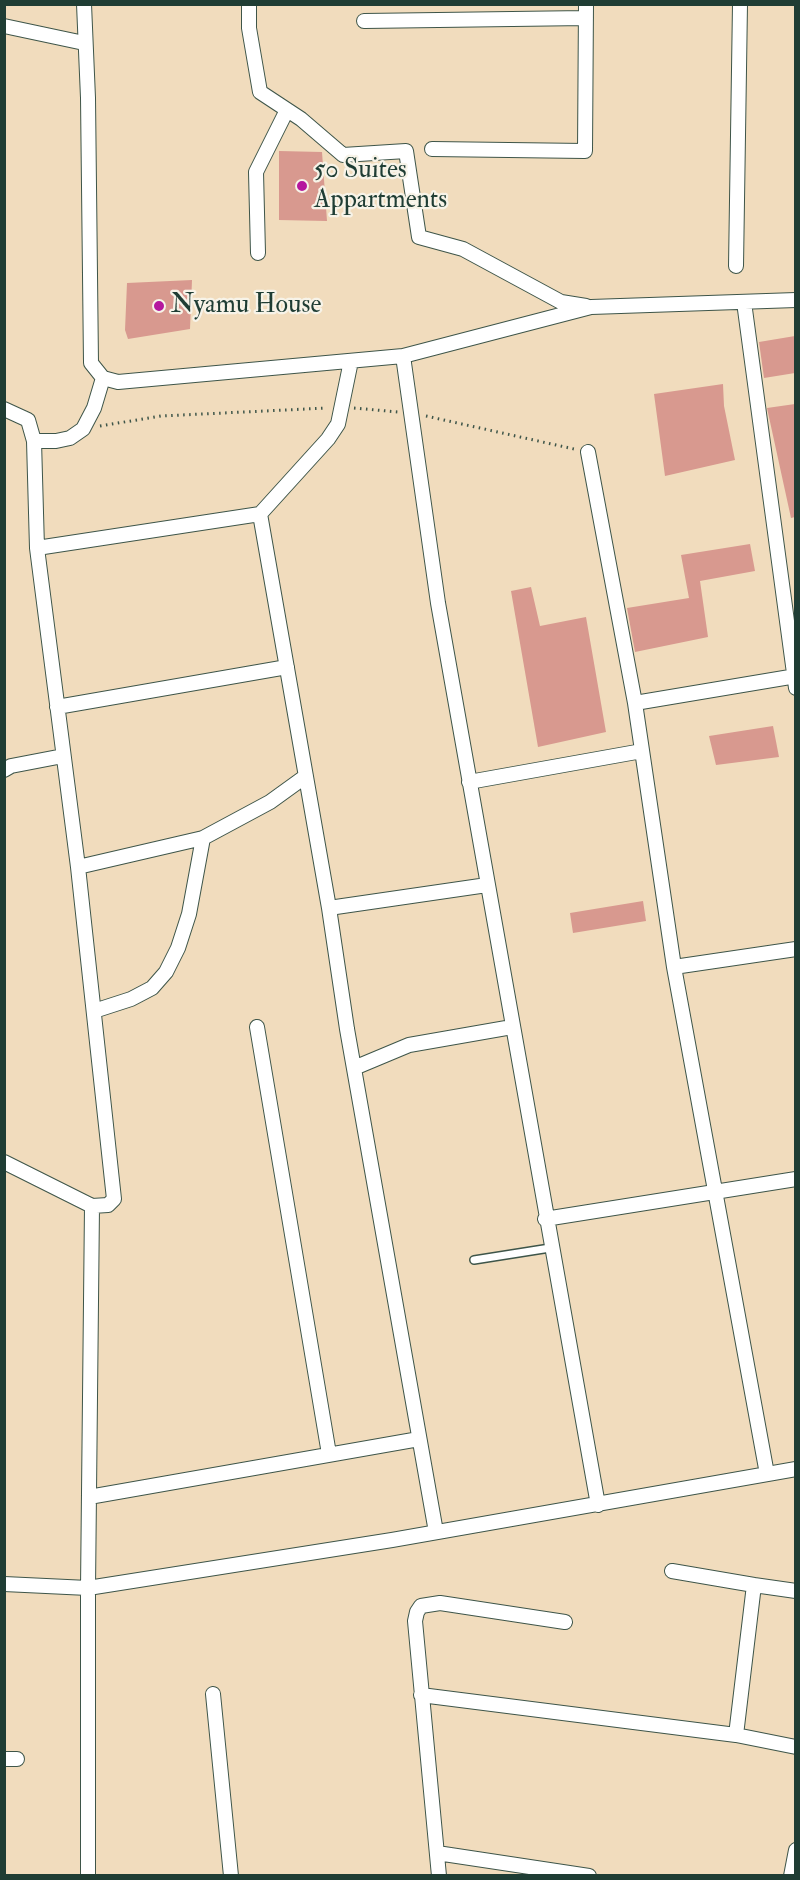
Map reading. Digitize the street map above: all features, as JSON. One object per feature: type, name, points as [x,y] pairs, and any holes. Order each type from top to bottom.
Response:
[{"type":"street","points":[[84,4],[88,98],[91,363],[103,378],[118,382],[403,356],[591,307]]},
{"type":"street","points":[[249,4],[249,28],[260,92],[287,110],[343,155],[406,152],[419,237],[463,249],[561,302],[591,307],[795,300]]},
{"type":"street","points":[[736,266],[740,4]]},
{"type":"street","points":[[364,21],[586,11],[585,151],[432,149]]},
{"type":"street","points":[[4,26],[84,43]]},
{"type":"street","points":[[258,253],[256,172],[287,110]]},
{"type":"street","points":[[635,703],[795,680],[744,302]]},
{"type":"street","points":[[403,356],[438,603],[550,1248],[598,1505]]},
{"type":"street","points":[[37,548],[260,514],[328,439],[338,424],[351,361]]},
{"type":"street","points":[[34,441],[56,441],[70,438],[83,429],[94,408],[103,378]]},
{"type":"street","points":[[4,409],[28,420],[34,441],[37,548],[78,867],[115,1190],[114,1199],[108,1205],[92,1206],[4,1162]]},
{"type":"street","points":[[588,452],[635,703],[674,967],[767,1474]]},
{"type":"street","points":[[260,514],[436,1532]]},
{"type":"street","points":[[57,707],[287,667]]},
{"type":"street","points":[[469,782],[642,751]]},
{"type":"street","points":[[4,770],[63,756]]},
{"type":"street","points":[[78,867],[202,838],[270,802],[306,777]]},
{"type":"street","points":[[94,1011],[131,999],[152,988],[166,972],[178,948],[189,915],[202,838]]},
{"type":"street","points":[[329,908],[487,885]]},
{"type":"street","points":[[674,967],[795,949]]},
{"type":"street","points":[[257,1027],[329,1454]]},
{"type":"street","points":[[354,1068],[409,1045],[512,1027]]},
{"type":"street","points":[[545,1219],[795,1179]]},
{"type":"street","points":[[88,1875],[92,1206]]},
{"type":"street","points":[[89,1497],[419,1439]]},
{"type":"street","points":[[4,1584],[88,1588],[598,1505],[795,1469]]},
{"type":"street","points":[[672,1571],[795,1591]]},
{"type":"street","points":[[736,1735],[754,1585]]},
{"type":"street","points":[[439,1875],[414,1621],[421,1606],[440,1603],[565,1622]]},
{"type":"street","points":[[213,1694],[231,1875]]},
{"type":"street","points":[[421,1695],[736,1735],[795,1746]]},
{"type":"street","points":[[791,1875],[795,1851]]},
{"type":"street","points":[[437,1853],[589,1875]]},
{"type":"lane","points":[[474,1260],[550,1248]]},
{"type":"building","name":"50 Suites Appartments","points":[[279,151],[322,152],[327,221],[279,220]]},
{"type":"building","name":"Nyamu House","points":[[192,280],[190,329],[128,339],[125,330],[127,283]]},
{"type":"building","points":[[795,336],[795,373],[764,378],[759,342]]},
{"type":"building","points":[[723,384],[724,406],[735,460],[665,476],[654,394]]},
{"type":"building","points":[[795,404],[795,517],[791,518],[767,408]]},
{"type":"building","points":[[750,544],[755,571],[700,581],[708,637],[635,652],[627,608],[689,598],[681,555]]},
{"type":"building","points":[[531,587],[540,626],[586,617],[606,732],[538,747],[511,591]]},
{"type":"building","points":[[773,726],[779,757],[716,765],[709,736]]},
{"type":"building","points":[[643,901],[646,921],[573,933],[570,913]]},
{"type":"place","name":"50 Suites Appartments","points":[[302,186]]},
{"type":"place","name":"Nyamu House","points":[[159,306]]}]
